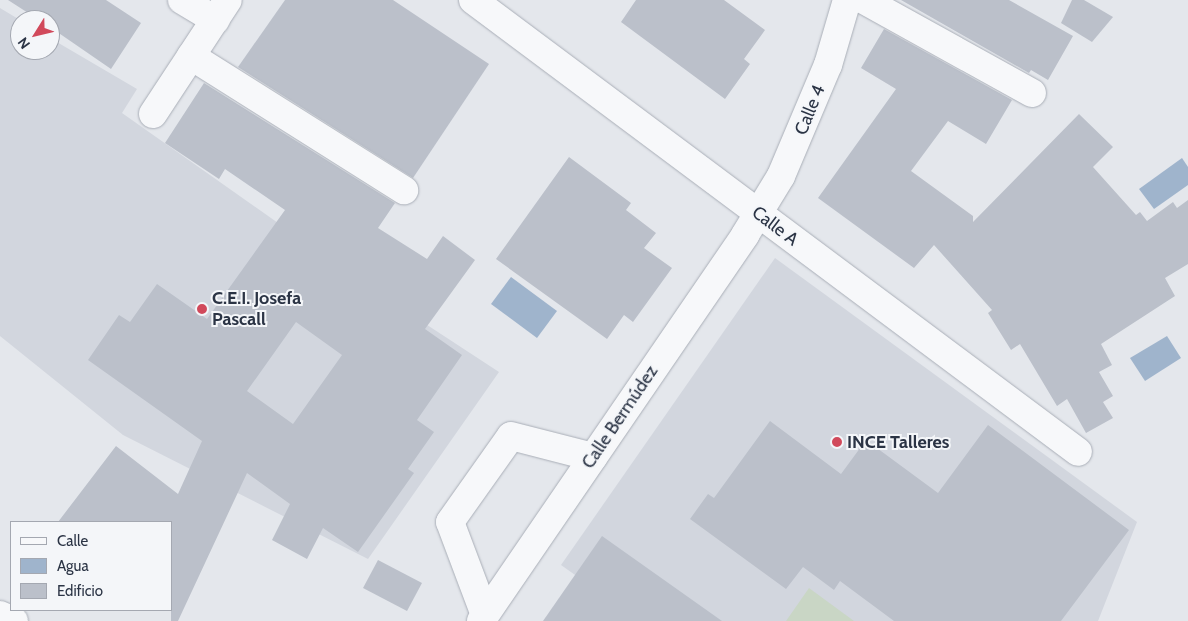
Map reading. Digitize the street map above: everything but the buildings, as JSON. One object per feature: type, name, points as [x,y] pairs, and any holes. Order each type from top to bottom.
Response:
[{"type":"street","points":[[153,114],[221,10],[182,0]]},
{"type":"street","name":"Calle A","points":[[473,0],[1078,452]]},
{"type":"street","name":"Calle 4","points":[[758,213],[793,151],[828,65],[847,0]]},
{"type":"street","points":[[864,0],[1032,93]]},
{"type":"street","points":[[191,56],[404,190]]},
{"type":"street","name":"Calle Bermúdez","points":[[483,618],[758,213]]},
{"type":"street","points":[[483,618],[450,522],[511,436],[593,457]]},
{"type":"street","points":[[0,615],[14,621]]},
{"type":"shaded area","name":"C.E.I. Josefa Pascall","points":[[0,8],[10,14],[10,60],[60,60],[60,44],[137,89],[122,113],[363,283],[499,372],[368,559],[123,435],[0,336]]},
{"type":"shaded area","name":"INCE Talleres","points":[[775,258],[1137,522],[1098,621],[640,621],[561,565]]},
{"type":"green space","points":[[809,588],[854,621],[786,621]]},
{"type":"water","points":[[1182,158],[1188,167],[1188,185],[1154,209],[1139,189]]},
{"type":"water","points":[[511,277],[557,311],[537,338],[491,304]]},
{"type":"water","points":[[1167,336],[1181,358],[1145,381],[1130,358]]},
{"type":"place","name":"C.E.I. Josefa Pascall","points":[[202,309]]},
{"type":"place","name":"INCE Talleres","points":[[837,442]]}]
